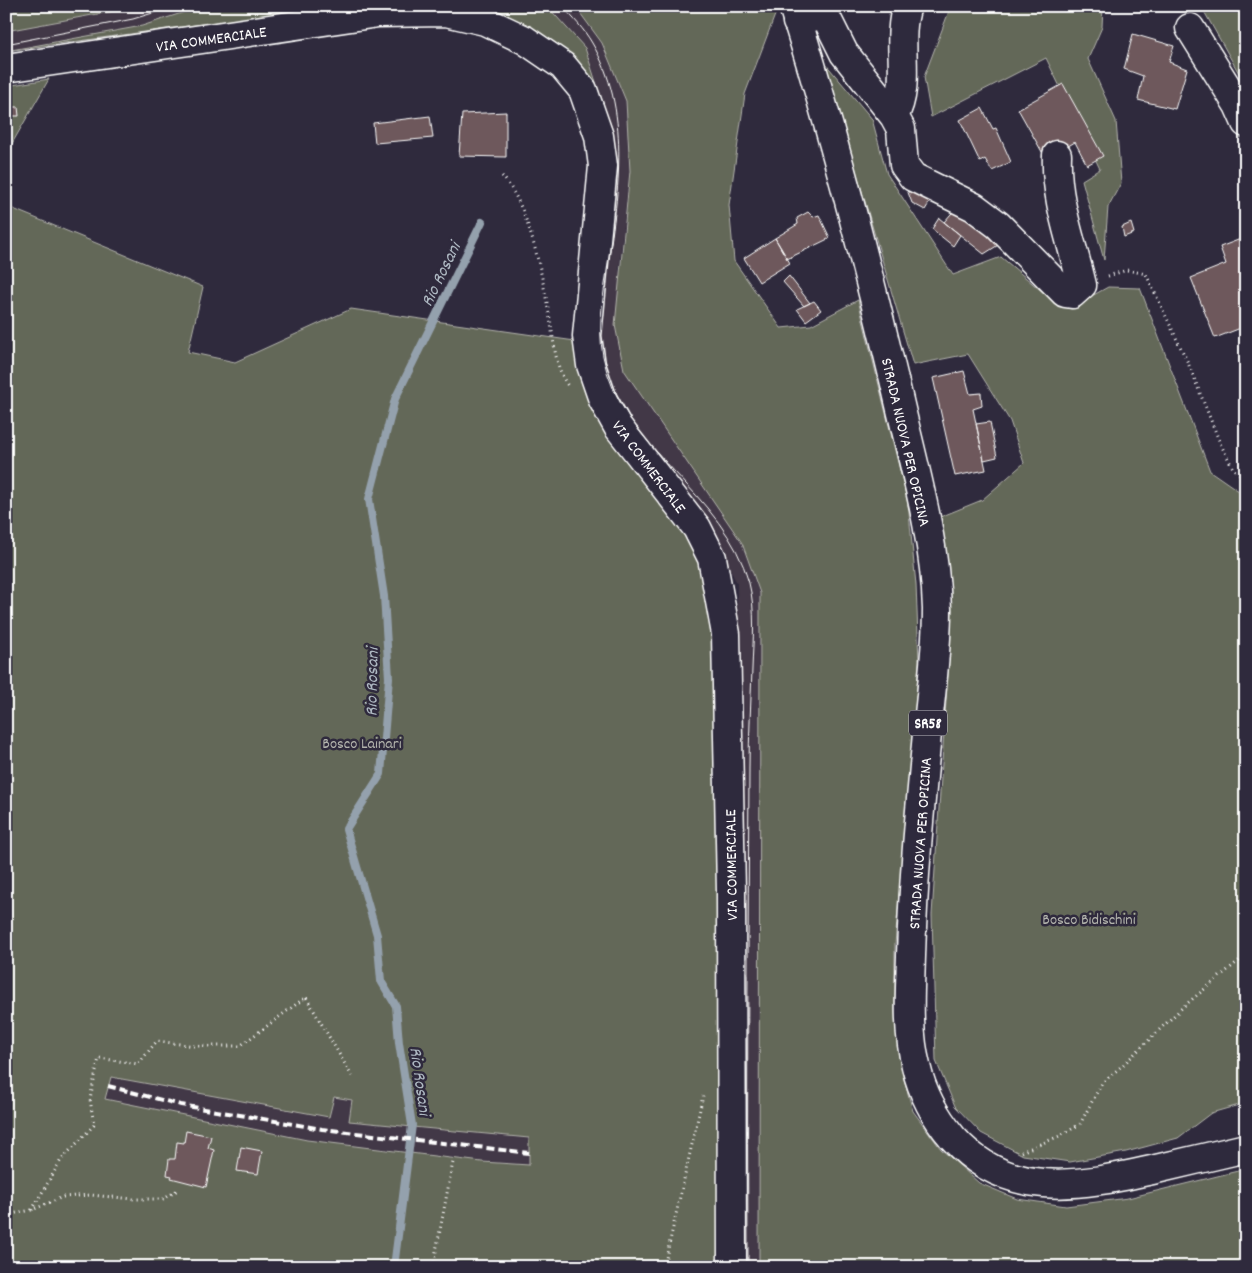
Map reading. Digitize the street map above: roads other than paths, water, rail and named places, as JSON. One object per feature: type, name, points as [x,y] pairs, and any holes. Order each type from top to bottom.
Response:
[{"type":"street","points":[[894,116],[900,105],[902,38],[907,6]]},
{"type":"street","name":"VIA COMMERCIALE","points":[[6,68],[378,13],[446,12],[485,22],[525,40],[563,66],[583,90],[599,136],[602,166],[602,194],[594,252],[587,336],[591,366],[603,400],[618,427],[697,528],[712,558],[720,590],[726,634],[732,1267]]},
{"type":"street","points":[[795,14],[819,15],[827,19],[854,68],[894,116],[900,129],[904,165],[913,177],[966,203],[990,219],[1022,248],[1065,293],[1072,294],[1082,285],[1071,250],[1056,177],[1057,155]]},
{"type":"street","name":"STRADA NUOVA PER OPICINA","points":[[795,14],[853,216],[913,462],[933,560],[936,652],[912,919],[910,1012],[913,1049],[924,1094],[937,1118],[954,1139],[973,1156],[996,1170],[1025,1181],[1061,1185],[1093,1183],[1246,1148]]},
{"type":"street","points":[[1190,28],[1238,105],[1246,123]]},
{"type":"waterway","name":"Rio Rosani","points":[[394,1267],[412,1125],[399,1043],[396,1006],[381,981],[377,935],[346,829],[381,774],[389,678],[384,596],[369,499],[395,399],[482,222]]},
{"type":"tram line","points":[[6,44],[133,19],[176,6]]},
{"type":"tram line","points":[[562,6],[589,38],[604,68],[613,95],[617,123],[619,151],[616,208],[602,310],[601,333],[603,356],[613,388],[630,418],[650,445],[697,496],[718,522],[737,551],[749,583],[753,604],[754,625],[749,756],[748,1267]]},
{"type":"railway","points":[[108,1086],[181,1105],[322,1129],[529,1153]]},
{"type":"park label","name":"Bosco Lainari","points":[[362,742]]},
{"type":"park label","name":"Bosco Bidischini","points":[[1089,918]]}]
